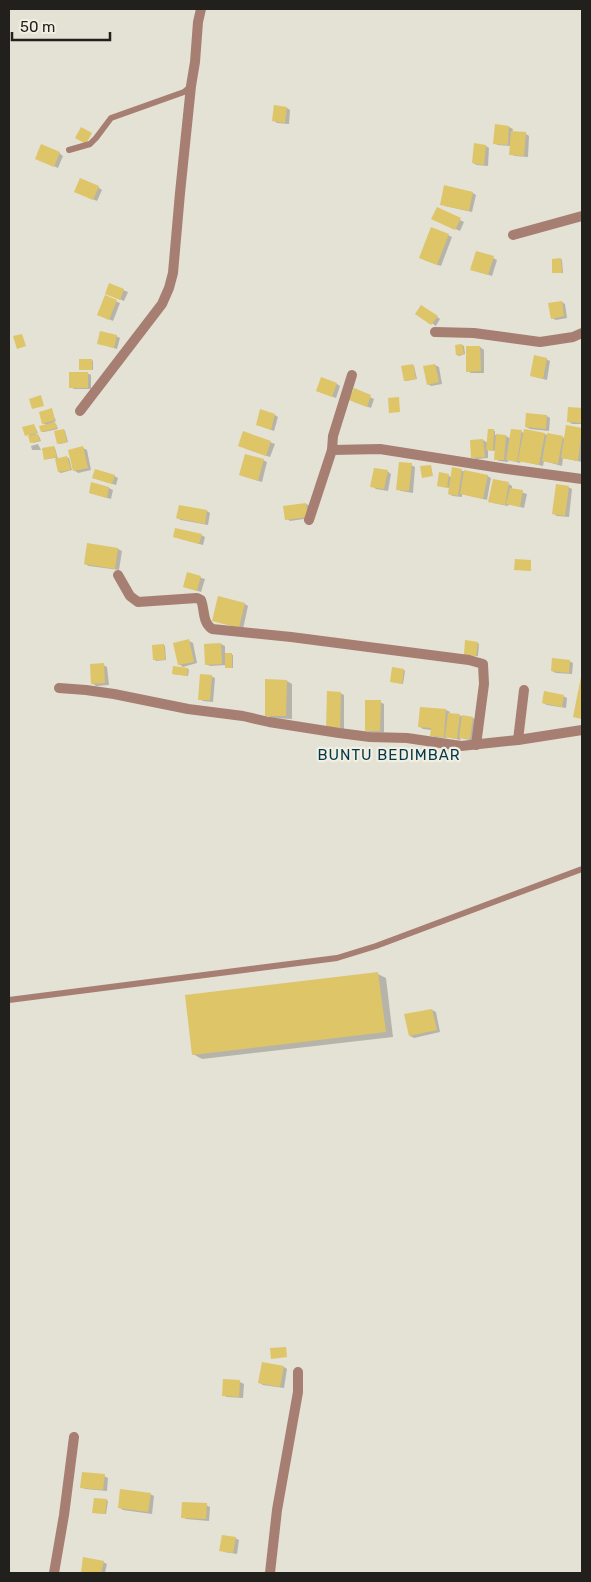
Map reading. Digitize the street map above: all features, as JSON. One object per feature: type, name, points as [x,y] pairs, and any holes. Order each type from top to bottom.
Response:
[{"type":"street","points":[[80,411],[162,304],[169,288],[173,273],[191,86],[196,62],[198,22],[201,9]]},
{"type":"street","points":[[513,235],[582,216]]},
{"type":"street","points":[[435,332],[474,333],[540,342],[582,333]]},
{"type":"street","points":[[309,520],[332,450],[333,436],[352,375]]},
{"type":"street","points":[[332,450],[380,449],[582,479]]},
{"type":"street","points":[[118,575],[130,596],[138,602],[197,598],[201,600],[204,618],[212,629],[291,637],[469,660],[483,664],[484,684],[476,745]]},
{"type":"street","points":[[59,688],[114,694],[188,709],[243,716],[268,722],[338,733],[370,737],[407,738],[461,746],[518,740],[582,730]]},
{"type":"street","points":[[518,740],[524,690]]},
{"type":"street","points":[[270,1573],[277,1510],[298,1392],[298,1372]]},
{"type":"street","points":[[54,1573],[74,1437]]},
{"type":"lane","points":[[70,150],[90,144],[110,118],[184,92],[191,86]]},
{"type":"lane","points":[[9,1000],[337,958],[376,946],[582,868]]},
{"type":"building","points":[[274,105],[287,107],[285,123],[272,121]]},
{"type":"building","points":[[495,124],[509,126],[508,145],[493,144]]},
{"type":"building","points":[[81,127],[92,133],[86,144],[75,138]]},
{"type":"building","points":[[511,131],[526,132],[524,156],[509,155]]},
{"type":"building","points":[[474,143],[486,145],[484,165],[472,163]]},
{"type":"building","points":[[41,144],[60,152],[54,167],[35,159]]},
{"type":"building","points":[[80,178],[99,186],[93,200],[74,192]]},
{"type":"building","points":[[444,185],[473,192],[469,211],[440,205]]},
{"type":"building","points":[[437,207],[461,218],[455,230],[431,219]]},
{"type":"building","points":[[431,227],[449,234],[437,265],[419,258]]},
{"type":"building","points":[[476,251],[494,256],[488,275],[470,270]]},
{"type":"building","points":[[561,258],[562,273],[552,273],[552,259]]},
{"type":"building","points":[[109,283],[124,289],[120,300],[105,294]]},
{"type":"building","points":[[105,295],[117,300],[109,320],[97,315]]},
{"type":"building","points":[[562,301],[564,316],[551,319],[548,303]]},
{"type":"building","points":[[421,305],[438,316],[431,325],[415,314]]},
{"type":"building","points":[[100,331],[117,335],[114,348],[97,344]]},
{"type":"building","points":[[22,334],[26,346],[17,349],[13,336]]},
{"type":"building","points":[[462,344],[464,354],[456,355],[455,345]]},
{"type":"building","points":[[466,346],[480,346],[481,371],[466,372]]},
{"type":"building","points":[[534,355],[547,358],[543,379],[530,376]]},
{"type":"building","points":[[79,359],[92,359],[92,370],[79,370]]},
{"type":"building","points":[[413,364],[416,379],[404,381],[401,366]]},
{"type":"building","points":[[435,364],[439,382],[427,385],[423,366]]},
{"type":"building","points":[[69,372],[88,372],[88,388],[69,388]]},
{"type":"building","points":[[321,377],[337,383],[332,397],[316,391]]},
{"type":"building","points":[[354,388],[371,395],[367,407],[349,400]]},
{"type":"building","points":[[41,395],[44,406],[32,409],[29,399]]},
{"type":"building","points":[[399,397],[400,412],[389,413],[388,398]]},
{"type":"building","points":[[568,407],[582,408],[582,423],[567,422]]},
{"type":"building","points":[[52,408],[55,420],[42,424],[39,412]]},
{"type":"building","points":[[260,409],[275,414],[271,430],[256,425]]},
{"type":"building","points":[[526,413],[547,415],[546,429],[525,427]]},
{"type":"building","points":[[55,422],[57,428],[41,432],[39,426]]},
{"type":"building","points":[[34,424],[37,433],[25,436],[22,427]]},
{"type":"building","points":[[566,425],[582,428],[578,461],[561,458]]},
{"type":"building","points":[[64,429],[67,442],[57,444],[54,431]]},
{"type":"building","points":[[488,429],[494,429],[493,451],[486,450]]},
{"type":"building","points":[[511,429],[522,430],[517,462],[506,460]]},
{"type":"building","points":[[524,429],[545,433],[539,465],[518,461]]},
{"type":"building","points":[[243,431],[271,441],[266,456],[238,446]]},
{"type":"building","points":[[547,433],[563,436],[558,464],[542,461]]},
{"type":"building","points":[[38,434],[40,441],[30,443],[28,436]]},
{"type":"building","points":[[496,434],[506,435],[504,460],[494,460]]},
{"type":"building","points":[[483,439],[485,457],[471,458],[470,440]]},
{"type":"building","points":[[54,446],[57,457],[44,460],[42,448]]},
{"type":"building","points":[[83,446],[88,468],[73,471],[68,450]]},
{"type":"building","points":[[245,454],[264,459],[258,481],[239,475]]},
{"type":"building","points":[[67,456],[71,470],[58,472],[55,459]]},
{"type":"building","points":[[399,462],[412,463],[409,491],[396,490]]},
{"type":"building","points":[[431,465],[433,476],[422,478],[420,466]]},
{"type":"building","points":[[452,467],[462,469],[458,496],[448,494]]},
{"type":"building","points":[[374,468],[388,470],[384,489],[370,487]]},
{"type":"building","points":[[95,469],[115,475],[112,484],[92,478]]},
{"type":"building","points":[[464,470],[488,475],[483,499],[460,494]]},
{"type":"building","points":[[439,472],[449,474],[447,488],[437,486]]},
{"type":"building","points":[[493,479],[509,482],[505,505],[488,502]]},
{"type":"building","points":[[91,482],[109,487],[107,498],[89,493]]},
{"type":"building","points":[[556,484],[569,486],[565,516],[552,514]]},
{"type":"building","points":[[510,488],[523,490],[520,507],[506,504]]},
{"type":"building","points":[[306,503],[308,517],[285,520],[283,506]]},
{"type":"building","points":[[179,505],[207,510],[205,524],[176,518]]},
{"type":"building","points":[[175,528],[202,534],[199,544],[173,537]]},
{"type":"building","points":[[87,543],[118,548],[115,569],[84,564]]},
{"type":"building","points":[[515,559],[531,560],[531,571],[514,570]]},
{"type":"building","points":[[187,572],[201,576],[197,591],[183,587]]},
{"type":"building","points":[[218,596],[245,603],[239,628],[212,621]]},
{"type":"building","points":[[189,639],[194,662],[178,665],[173,643]]},
{"type":"building","points":[[465,640],[478,642],[476,656],[464,655]]},
{"type":"building","points":[[221,643],[222,664],[205,665],[204,644]]},
{"type":"building","points":[[164,644],[165,660],[153,660],[152,645]]},
{"type":"building","points":[[225,653],[232,653],[232,668],[225,668]]},
{"type":"building","points":[[552,658],[570,660],[569,673],[551,671]]},
{"type":"building","points":[[104,663],[105,683],[91,684],[90,664]]},
{"type":"building","points":[[173,666],[188,668],[187,676],[172,674]]},
{"type":"building","points":[[392,667],[404,669],[402,684],[390,682]]},
{"type":"building","points":[[200,674],[212,675],[210,700],[198,700]]},
{"type":"building","points":[[582,677],[582,719],[573,717]]},
{"type":"building","points":[[265,679],[287,680],[286,716],[265,716]]},
{"type":"building","points":[[327,691],[341,692],[340,729],[326,729]]},
{"type":"building","points":[[544,691],[564,695],[562,707],[542,703]]},
{"type":"building","points":[[365,700],[381,700],[380,731],[365,731]]},
{"type":"building","points":[[420,707],[446,709],[444,737],[430,736],[431,728],[418,727]]},
{"type":"building","points":[[448,713],[460,714],[457,739],[445,737]]},
{"type":"building","points":[[462,715],[473,717],[470,739],[459,738]]},
{"type":"building","points":[[378,972],[386,1032],[192,1055],[185,995]]},
{"type":"building","points":[[432,1009],[437,1030],[409,1036],[404,1014]]},
{"type":"building","points":[[286,1347],[287,1357],[271,1359],[270,1348]]},
{"type":"building","points":[[262,1362],[284,1366],[280,1387],[258,1383]]},
{"type":"building","points":[[223,1379],[240,1380],[239,1397],[222,1396]]},
{"type":"building","points":[[82,1472],[105,1474],[103,1490],[80,1488]]},
{"type":"building","points":[[120,1489],[151,1493],[148,1512],[118,1508]]},
{"type":"building","points":[[94,1498],[107,1499],[105,1514],[92,1513]]},
{"type":"building","points":[[182,1502],[207,1503],[206,1519],[181,1518]]},
{"type":"building","points":[[222,1535],[236,1537],[233,1553],[219,1551]]},
{"type":"building","points":[[83,1557],[104,1561],[101,1573],[81,1572]]},
{"type":"district","name":"BUNTU BEDIMBAR","points":[[389,755]]}]
